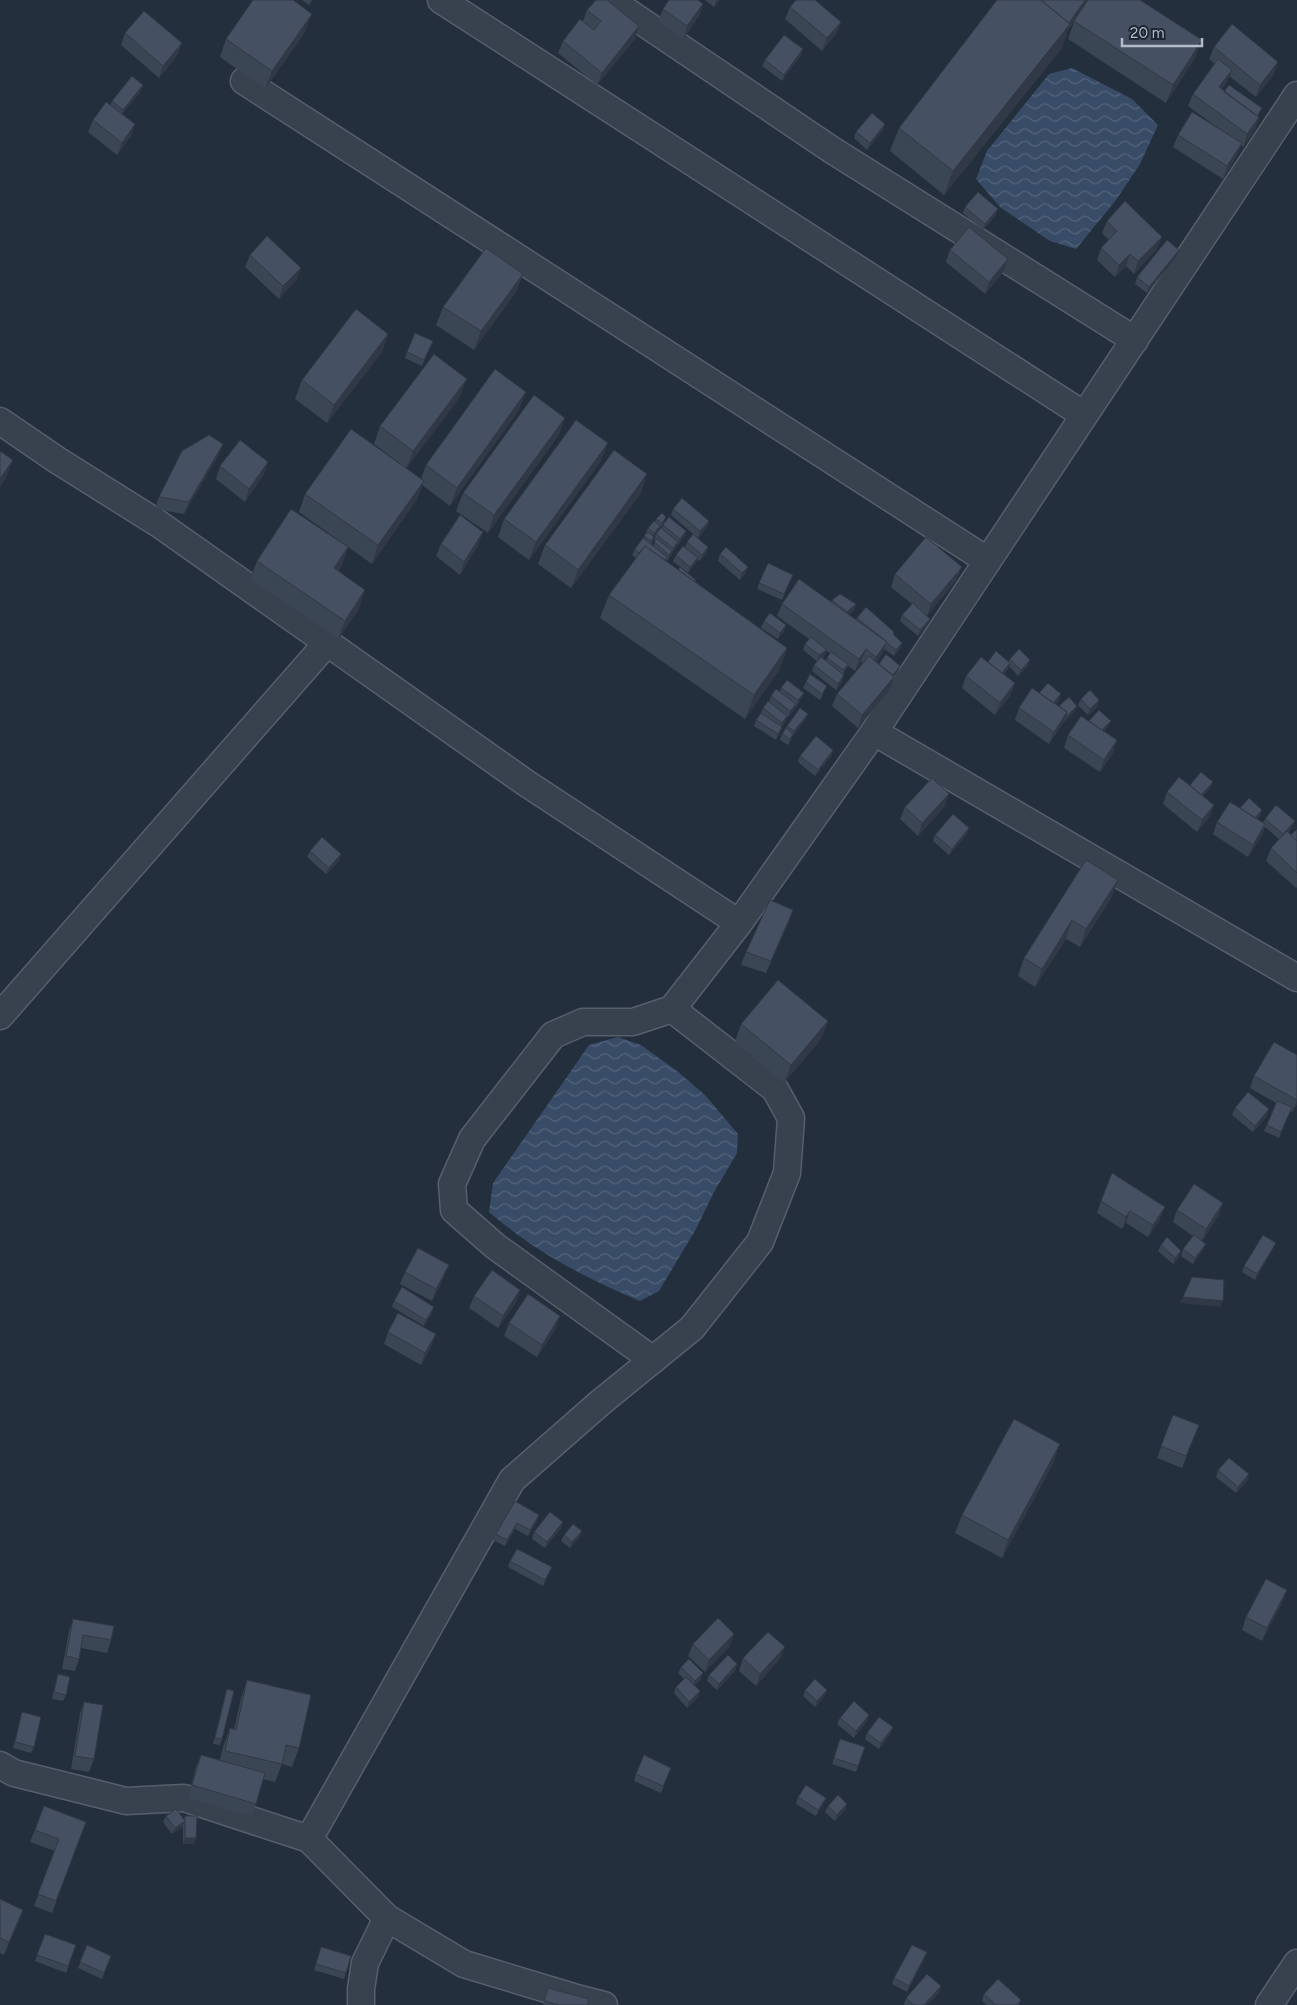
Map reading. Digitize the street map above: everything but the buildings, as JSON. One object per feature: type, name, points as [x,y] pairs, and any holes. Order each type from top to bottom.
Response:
[{"type":"street","points":[[441,0],[1084,415]]},
{"type":"street","points":[[625,4],[832,150],[1135,340]]},
{"type":"street","points":[[244,81],[988,561]]},
{"type":"street","points":[[653,1360],[495,1246],[454,1210],[452,1184],[472,1140],[554,1035],[583,1022],[633,1022],[672,1009],[738,923],[874,732],[1297,95]]},
{"type":"street","points":[[0,421],[57,460],[159,524],[526,783],[738,923]]},
{"type":"street","points":[[0,1016],[327,643]]},
{"type":"street","points":[[874,732],[1297,978]]},
{"type":"street","points":[[309,1839],[512,1480],[601,1402],[692,1328],[760,1242],[787,1174],[791,1118],[775,1089],[672,1009]]},
{"type":"street","points":[[0,1765],[14,1773],[126,1801],[184,1798],[309,1839],[387,1918],[464,1964],[573,1998],[604,2005]]},
{"type":"street","points":[[361,2005],[366,1963],[387,1918]]},
{"type":"street","points":[[1269,2005],[1297,1963]]},
{"type":"water","points":[[1072,68],[1132,99],[1158,125],[1140,164],[1116,200],[1076,249],[1050,241],[1000,207],[976,179],[987,151],[1049,74]]},
{"type":"water","points":[[618,1037],[641,1045],[677,1071],[705,1095],[738,1134],[737,1153],[714,1192],[696,1229],[659,1291],[640,1301],[580,1273],[542,1251],[489,1212],[493,1183],[589,1045]]}]
